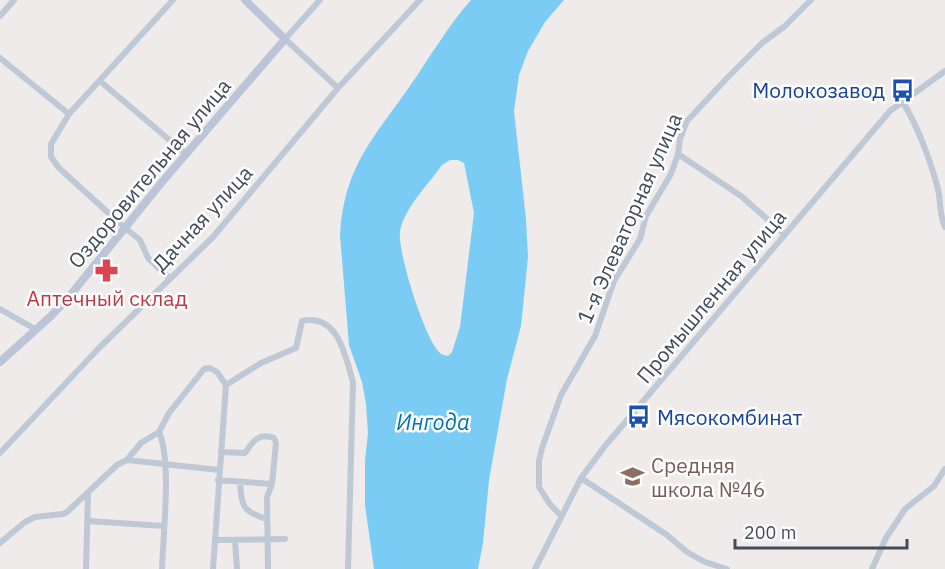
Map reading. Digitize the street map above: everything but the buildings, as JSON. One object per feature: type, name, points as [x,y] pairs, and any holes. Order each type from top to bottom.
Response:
[{"type":"street","points":[[0,16],[14,0]]},
{"type":"street","points":[[170,278],[148,258],[140,240],[59,168],[51,157],[51,144],[69,114],[173,0]]},
{"type":"street","points":[[245,0],[338,88]]},
{"type":"street","name":"Оздоровительная улица","points":[[0,362],[68,298],[186,154],[320,0]]},
{"type":"street","name":"Дачная улица","points":[[0,453],[99,348],[213,237],[338,88],[420,0]]},
{"type":"street","name":"1-я Элеваторная улица","points":[[561,516],[539,487],[539,461],[542,448],[561,396],[584,358],[614,282],[640,240],[646,216],[671,174],[687,122],[762,43],[785,27],[811,0]]},
{"type":"street","points":[[0,58],[69,114]]},
{"type":"street","name":"Промышленная улица","points":[[535,569],[581,478],[626,420],[890,111],[945,71]]},
{"type":"street","points":[[100,81],[186,154]]},
{"type":"street","points":[[902,101],[913,118],[938,190],[945,227]]},
{"type":"street","points":[[678,154],[741,196],[784,234]]},
{"type":"street","points":[[0,309],[35,329]]},
{"type":"street","points":[[226,385],[261,363],[296,348],[302,321],[314,319],[331,326],[345,353],[353,382],[348,569]]},
{"type":"street","points":[[0,543],[25,522],[35,518],[63,514],[88,494],[117,465],[127,460],[141,442],[159,432],[169,413],[204,369],[210,368],[226,385],[213,569]]},
{"type":"street","points":[[159,432],[163,441],[166,465],[162,569]]},
{"type":"street","points":[[220,452],[245,453],[253,440],[268,436],[274,438],[276,443],[272,483],[267,496],[268,569]]},
{"type":"street","points":[[127,460],[219,470]]},
{"type":"street","points":[[873,569],[886,538],[905,509],[934,486],[945,469]]},
{"type":"street","points":[[581,478],[667,535],[687,552],[705,562],[727,569]]},
{"type":"street","points":[[218,480],[272,483]]},
{"type":"street","points":[[240,482],[241,501],[247,511],[254,516],[267,519]]},
{"type":"street","points":[[86,569],[88,494]]},
{"type":"street","points":[[88,521],[164,526]]},
{"type":"street","points":[[215,540],[285,540]]},
{"type":"street","points":[[235,541],[237,569]]},
{"type":"water","name":"Ингода","points":[[471,0],[564,0],[545,22],[528,51],[519,75],[514,111],[528,257],[521,326],[507,379],[489,480],[478,569],[374,569],[365,505],[365,460],[368,433],[366,404],[362,382],[349,345],[340,235],[343,211],[355,170],[374,136]],"holes":[[[450,160],[464,163],[474,213],[460,327],[452,352],[448,356],[441,354],[434,345],[420,314],[407,275],[400,231],[412,205],[442,165]]]},
{"type":"place","name":"Молокозавод","points":[[903,90]]},
{"type":"place","name":"Аптечный склад","points":[[107,270]]},
{"type":"place","name":"Мясокомбинат","points":[[639,417]]},
{"type":"place","name":"Средняя школа №46","points":[[633,477]]}]
